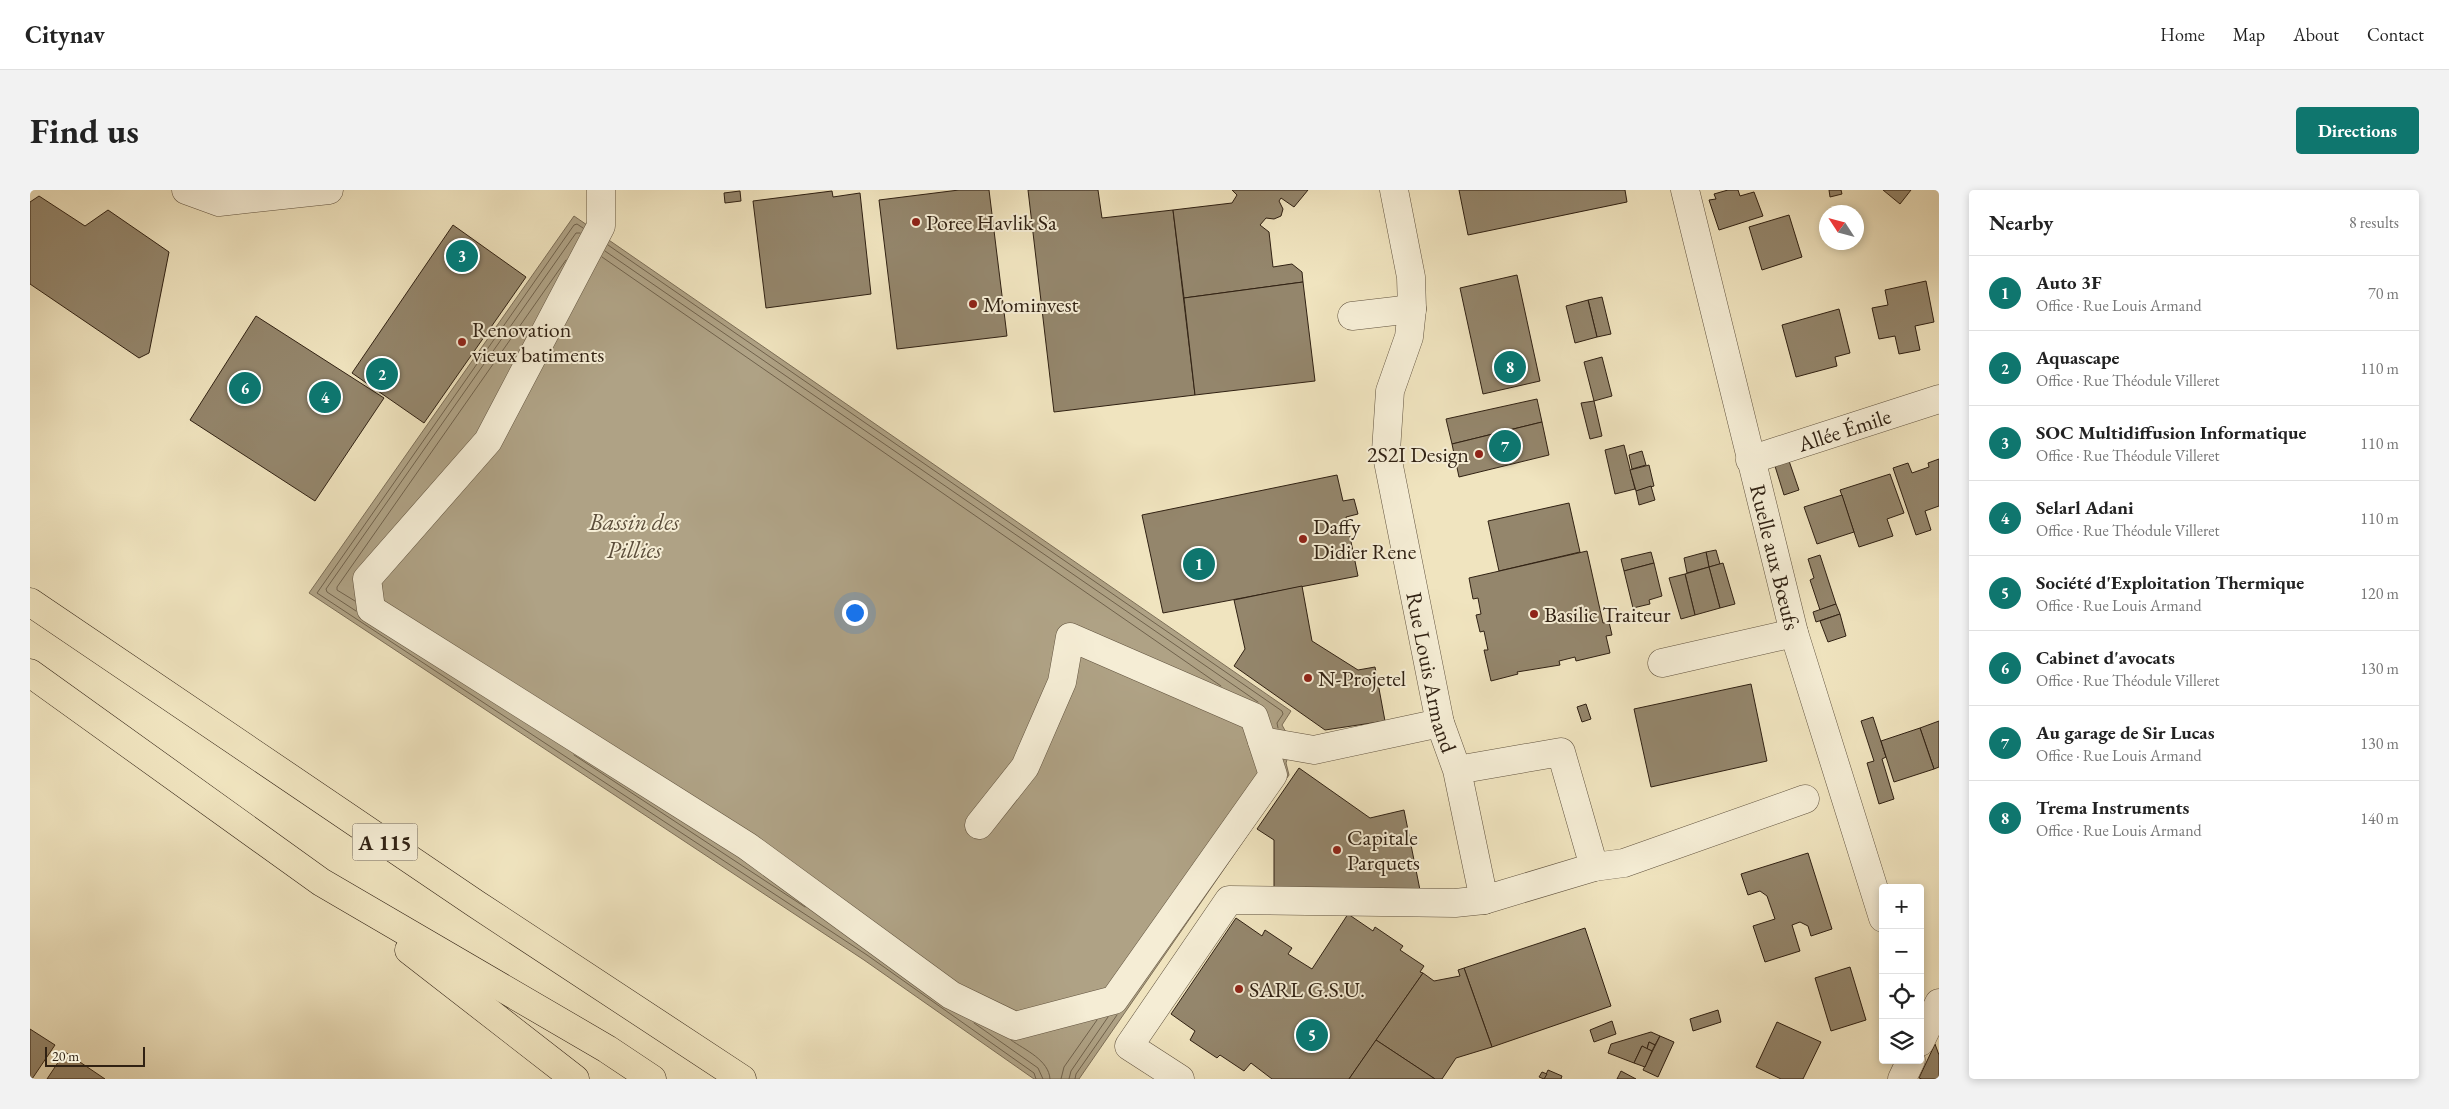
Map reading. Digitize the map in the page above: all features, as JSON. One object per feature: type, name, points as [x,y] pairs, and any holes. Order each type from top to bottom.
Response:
[{"type":"highway","name":"A 115","points":[[30,602],[476,904],[742,1079]]},
{"type":"highway","points":[[30,673],[321,882],[575,1079]]},
{"type":"highway","points":[[321,882],[607,1049],[652,1079]]},
{"type":"street","points":[[186,190],[219,202],[328,190]]},
{"type":"street","points":[[601,190],[602,226],[488,441],[367,579],[371,610],[747,846],[951,995],[1015,1026],[1114,1000],[1273,775],[1254,717],[1070,637],[1062,682],[1025,766],[979,825]]},
{"type":"street","name":"Rue Louis Armand","points":[[1394,190],[1411,277],[1412,310],[1408,336],[1390,391],[1386,451],[1440,723],[1457,770],[1484,900]]},
{"type":"street","name":"Ruelle aux Bœufs","points":[[1685,190],[1794,633],[1879,905]]},
{"type":"street","points":[[1352,316],[1412,310]]},
{"type":"street","name":"Allée Émile","points":[[1750,460],[1939,399]]},
{"type":"street","points":[[1662,663],[1794,633]]},
{"type":"street","points":[[1262,741],[1314,750],[1440,723]]},
{"type":"street","name":"Rue Louis Armand","points":[[1457,770],[1560,752],[1594,867]]},
{"type":"street","points":[[1180,1079],[1129,1046],[1229,900],[1455,903],[1484,900],[1594,867],[1624,863],[1805,799]]},
{"type":"street","points":[[1924,1028],[1939,1003]]},
{"type":"street","points":[[1902,1079],[1909,1064]]},
{"type":"water","name":"Bassin des Pillies","points":[[574,216],[1291,711],[1282,725],[1292,743],[1286,763],[1289,775],[1079,1079],[1034,1079],[864,960],[309,593]]},
{"type":"building","points":[[959,190],[989,190],[1007,336],[897,349],[879,200]]},
{"type":"building","points":[[1028,190],[1098,190],[1102,218],[1173,210],[1195,395],[1054,412]]},
{"type":"building","points":[[1232,190],[1308,190],[1294,207],[1281,198],[1279,201],[1283,209],[1281,216],[1274,219],[1266,218],[1260,225],[1269,232],[1273,267],[1292,264],[1302,272],[1303,282],[1184,298],[1173,210],[1232,203],[1237,195]]},
{"type":"building","points":[[1459,190],[1625,190],[1627,202],[1468,235]]},
{"type":"building","points":[[1728,190],[1738,190],[1740,196],[1754,192],[1763,216],[1719,230],[1709,200],[1716,199],[1714,194]]},
{"type":"building","points":[[1829,190],[1841,190],[1842,194],[1830,197]]},
{"type":"building","points":[[1883,190],[1911,190],[1900,204]]},
{"type":"building","points":[[740,191],[741,201],[725,203],[724,193]]},
{"type":"building","points":[[832,191],[833,197],[860,193],[871,294],[766,308],[753,201]]},
{"type":"building","points":[[39,196],[85,226],[108,210],[169,252],[149,353],[139,358],[30,284],[30,202]]},
{"type":"building","points":[[1789,215],[1802,257],[1762,270],[1749,227]]},
{"type":"building","points":[[453,225],[526,277],[424,423],[352,373]]},
{"type":"building","points":[[1517,275],[1540,381],[1483,394],[1460,288]]},
{"type":"building","points":[[1926,281],[1934,322],[1915,326],[1920,350],[1899,354],[1895,336],[1879,339],[1872,308],[1888,305],[1885,290]]},
{"type":"building","points":[[1303,282],[1315,381],[1195,395],[1184,298]]},
{"type":"building","points":[[1602,297],[1611,334],[1597,337],[1588,300]]},
{"type":"building","points":[[1588,300],[1597,337],[1575,343],[1566,306]]},
{"type":"building","points":[[1839,309],[1850,353],[1835,357],[1837,366],[1796,377],[1782,325]]},
{"type":"building","points":[[256,316],[384,398],[315,501],[190,420]]},
{"type":"building","points":[[1602,357],[1612,396],[1594,401],[1584,362]]},
{"type":"building","points":[[1537,399],[1542,422],[1452,444],[1446,419]]},
{"type":"building","points":[[1594,401],[1602,436],[1590,439],[1581,403]]},
{"type":"building","points":[[1542,422],[1549,455],[1459,477],[1452,444]]},
{"type":"building","points":[[1624,445],[1635,489],[1615,494],[1605,450]]},
{"type":"building","points":[[1642,451],[1646,465],[1632,469],[1629,455]]},
{"type":"building","points":[[1788,458],[1799,490],[1784,495],[1774,463]]},
{"type":"building","points":[[1939,459],[1939,506],[1925,511],[1931,530],[1916,535],[1893,468],[1908,463],[1912,473],[1929,467],[1928,463]]},
{"type":"building","points":[[1649,465],[1654,486],[1636,491],[1630,470]]},
{"type":"building","points":[[1890,474],[1904,513],[1887,519],[1893,536],[1859,547],[1840,490]]},
{"type":"building","points":[[1337,475],[1343,501],[1354,499],[1358,514],[1346,517],[1358,576],[1163,613],[1142,515]]},
{"type":"building","points":[[1651,486],[1655,500],[1639,505],[1636,491]]},
{"type":"building","points":[[1842,495],[1854,532],[1817,544],[1804,507]]},
{"type":"building","points":[[1569,503],[1580,552],[1499,571],[1488,521]]},
{"type":"building","points":[[1716,550],[1720,564],[1709,567],[1706,552]]},
{"type":"building","points":[[1587,551],[1603,623],[1609,622],[1612,635],[1606,636],[1610,653],[1576,661],[1575,657],[1559,661],[1560,665],[1517,672],[1518,674],[1491,681],[1484,650],[1488,650],[1484,631],[1480,632],[1476,615],[1481,614],[1478,598],[1473,599],[1469,578]]},
{"type":"building","points":[[1651,552],[1654,563],[1624,571],[1621,559]]},
{"type":"building","points":[[1706,552],[1709,567],[1687,573],[1684,558]]},
{"type":"building","points":[[1820,555],[1836,604],[1820,610],[1810,580],[1814,578],[1808,559]]},
{"type":"building","points":[[1654,563],[1662,596],[1649,600],[1650,604],[1633,608],[1624,571]]},
{"type":"building","points":[[1723,563],[1735,604],[1720,608],[1709,567]]},
{"type":"building","points":[[1709,567],[1720,608],[1695,615],[1685,574]]},
{"type":"building","points":[[1685,574],[1695,615],[1681,619],[1669,578]]},
{"type":"building","points":[[1302,586],[1312,641],[1358,670],[1375,667],[1385,721],[1325,730],[1234,666],[1245,649],[1234,600]]},
{"type":"building","points":[[1836,604],[1840,614],[1816,622],[1813,612]]},
{"type":"building","points":[[1840,614],[1846,636],[1828,642],[1820,621]]},
{"type":"building","points":[[1751,684],[1767,761],[1651,787],[1634,709]]},
{"type":"building","points":[[1586,704],[1591,719],[1582,722],[1577,707]]},
{"type":"building","points":[[1873,717],[1886,757],[1882,759],[1894,799],[1879,804],[1867,763],[1874,761],[1861,721]]},
{"type":"building","points":[[1939,721],[1939,767],[1934,769],[1920,728]]},
{"type":"building","points":[[1920,728],[1934,769],[1894,782],[1881,741]]},
{"type":"building","points":[[1299,768],[1370,818],[1404,810],[1420,890],[1274,888],[1274,840],[1257,829]]},
{"type":"building","points":[[1808,853],[1832,929],[1811,936],[1808,926],[1800,922],[1792,925],[1800,951],[1765,962],[1753,926],[1775,919],[1767,896],[1760,891],[1748,895],[1741,874]]},
{"type":"building","points":[[1348,914],[1373,931],[1375,927],[1403,946],[1400,950],[1424,966],[1420,972],[1423,973],[1349,1079],[1272,1079],[1251,1063],[1244,1071],[1220,1055],[1217,1058],[1190,1040],[1195,1031],[1171,1014],[1236,918],[1262,936],[1265,930],[1292,948],[1288,954],[1312,969]]},
{"type":"building","points":[[1585,928],[1611,1006],[1492,1047],[1464,968]]},
{"type":"building","points":[[1850,967],[1866,1020],[1831,1031],[1815,978]]},
{"type":"building","points":[[1464,968],[1492,1047],[1456,1058],[1442,1079],[1435,1079],[1376,1040],[1423,973],[1434,981],[1460,976],[1458,970]]},
{"type":"building","points":[[1718,1010],[1721,1022],[1693,1031],[1690,1019]]},
{"type":"building","points":[[1612,1021],[1616,1034],[1594,1042],[1590,1030]]},
{"type":"building","points":[[1777,1022],[1821,1042],[1803,1079],[1781,1079],[1756,1067]]},
{"type":"building","points":[[30,1029],[55,1045],[32,1079],[30,1079]]},
{"type":"building","points":[[1651,1032],[1660,1036],[1655,1045],[1649,1042],[1647,1049],[1642,1046],[1634,1063],[1608,1053],[1611,1044]]},
{"type":"building","points":[[1660,1036],[1674,1042],[1658,1077],[1643,1070]]},
{"type":"building","points":[[1376,1040],[1435,1079],[1349,1079]]},
{"type":"building","points":[[1649,1042],[1655,1045],[1652,1051],[1647,1049]]},
{"type":"building","points":[[1935,1044],[1939,1055],[1939,1079],[1919,1078]]},
{"type":"building","points":[[1642,1046],[1652,1051],[1645,1067],[1634,1063]]},
{"type":"building","points":[[65,1052],[105,1079],[47,1079]]},
{"type":"building","points":[[1548,1070],[1562,1076],[1561,1079],[1544,1079]]},
{"type":"building","points":[[1621,1071],[1636,1079],[1617,1079]]},
{"type":"building","points":[[1542,1072],[1547,1074],[1544,1079],[1539,1077]]},
{"type":"place","name":"Poree Havlik Sa","points":[[916,222]]},
{"type":"place","name":"SOC Multidiffusion Informatique","points":[[462,256]]},
{"type":"place","name":"Mominvest","points":[[973,304]]},
{"type":"place","name":"Renovation vieux batiments","points":[[462,342]]},
{"type":"place","name":"Trema Instruments","points":[[1510,367]]},
{"type":"place","name":"Aquascape","points":[[382,374]]},
{"type":"place","name":"Cabinet d'avocats","points":[[245,388]]},
{"type":"place","name":"Selarl Adani","points":[[325,397]]},
{"type":"place","name":"Au garage de Sir Lucas","points":[[1505,446]]},
{"type":"place","name":"2S2I Design","points":[[1479,454]]},
{"type":"place","name":"Daffy Didier Rene","points":[[1303,539]]},
{"type":"place","name":"Auto 3F","points":[[1199,564]]},
{"type":"place","name":"Basilic Traiteur","points":[[1534,614]]},
{"type":"place","name":"N-Projetel","points":[[1308,678]]},
{"type":"place","name":"Capitale Parquets","points":[[1337,850]]},
{"type":"place","name":"SARL G.S.U.","points":[[1239,989]]},
{"type":"place","name":"Société d'Exploitation Thermique","points":[[1312,1035]]}]
